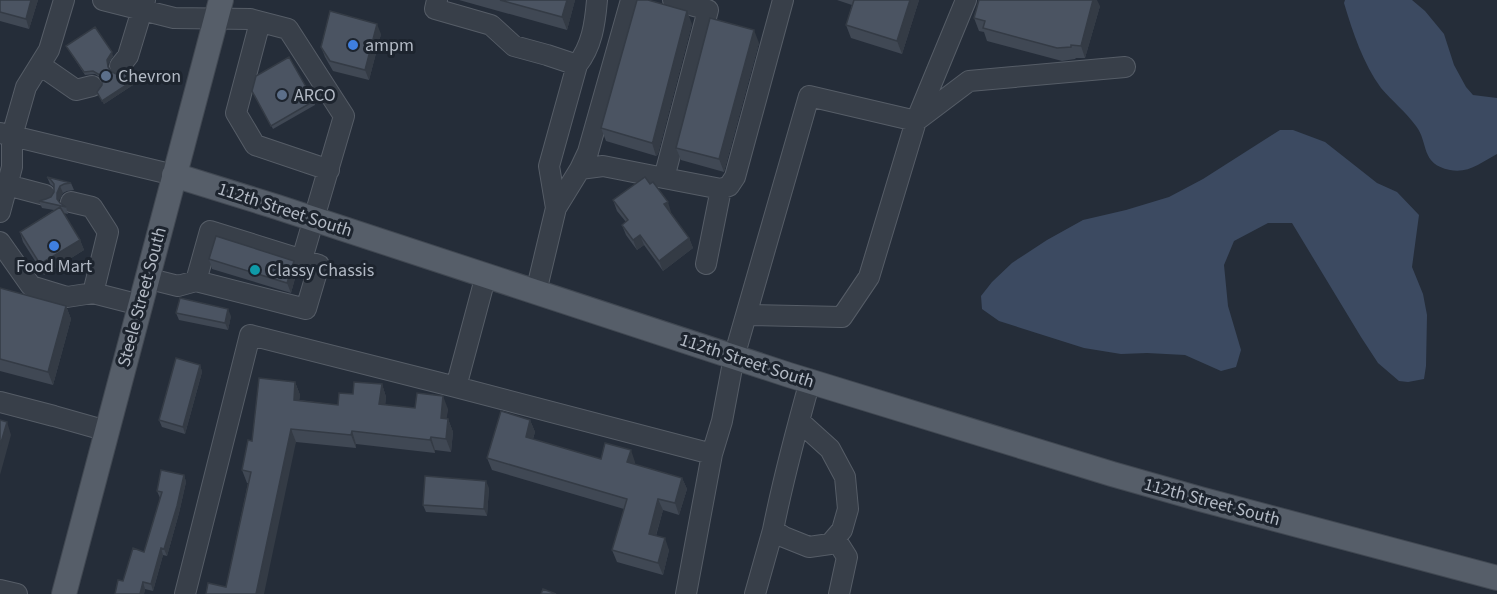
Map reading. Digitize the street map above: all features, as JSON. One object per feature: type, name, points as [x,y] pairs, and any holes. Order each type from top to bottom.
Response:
[{"type":"main road","name":"Steele Street South","points":[[64,594],[218,9]]},
{"type":"main road","name":"112th Street South","points":[[174,176],[314,219],[810,381],[1178,493],[1497,578]]},
{"type":"street","points":[[0,212],[12,167],[6,135],[26,87],[49,50],[64,0]]},
{"type":"street","points":[[103,0],[143,5],[174,18],[218,9],[288,29],[344,116],[302,259]]},
{"type":"street","points":[[437,0],[435,9],[491,25],[514,46],[577,65]]},
{"type":"street","points":[[556,208],[549,166],[577,65],[585,54],[595,24],[597,0]]},
{"type":"street","points":[[536,292],[556,208],[588,152],[631,0]]},
{"type":"street","points":[[664,178],[708,10],[673,0]]},
{"type":"street","points":[[580,169],[603,166],[721,189],[729,186],[735,177],[783,0]]},
{"type":"street","points":[[747,315],[842,318],[869,277],[916,121],[966,0]]},
{"type":"street","points":[[120,66],[128,56],[143,5]]},
{"type":"street","points":[[260,22],[236,113],[255,145],[328,170]]},
{"type":"street","points":[[39,65],[76,90],[92,86]]},
{"type":"street","points":[[916,121],[969,81],[1125,67]]},
{"type":"street","points":[[686,594],[712,454],[722,421],[734,357],[809,96],[916,121]]},
{"type":"street","name":"112th Street South","points":[[6,135],[174,176]]},
{"type":"street","points":[[7,185],[45,195]]},
{"type":"street","points":[[706,264],[721,189]]},
{"type":"street","points":[[71,202],[92,207],[108,232],[93,293]]},
{"type":"street","points":[[146,278],[178,286],[196,281],[306,309],[319,265],[210,231],[196,281]]},
{"type":"street","points":[[0,242],[31,286],[67,297],[93,293],[140,305]]},
{"type":"street","points":[[456,387],[486,275]]},
{"type":"street","points":[[185,594],[250,335],[712,454]]},
{"type":"street","points":[[754,594],[773,530],[785,473],[810,381]]},
{"type":"street","points":[[0,402],[107,431]]},
{"type":"street","points":[[773,530],[784,537],[809,546],[830,544],[842,530],[848,509],[845,477],[830,449],[799,421]]},
{"type":"street","points":[[835,538],[847,557],[839,594]]},
{"type":"street","points":[[0,590],[17,594]]},
{"type":"water","points":[[1345,0],[1412,0],[1425,11],[1444,34],[1454,65],[1466,87],[1473,95],[1497,98],[1497,154],[1475,167],[1457,171],[1440,167],[1429,158],[1416,126],[1381,88],[1369,68],[1351,25]]},
{"type":"water","points":[[1280,130],[1293,130],[1325,142],[1377,183],[1397,192],[1419,215],[1412,267],[1423,294],[1427,315],[1424,379],[1399,381],[1378,363],[1292,223],[1268,223],[1234,241],[1224,265],[1228,306],[1241,350],[1236,367],[1221,371],[1185,355],[1121,354],[1084,348],[999,321],[982,309],[981,296],[992,282],[1012,263],[1047,240],[1083,220],[1169,197],[1203,179]]},
{"type":"building","points":[[0,0],[31,0],[26,19],[0,12]]},
{"type":"building","points":[[500,0],[567,0],[562,17]]},
{"type":"building","points":[[637,0],[648,0],[687,11],[652,143],[601,128]]},
{"type":"building","points":[[854,0],[910,0],[897,41],[846,25]]},
{"type":"building","points":[[979,0],[1093,0],[1081,46],[1071,45],[1071,47],[1057,48],[983,28],[985,21],[974,18]]},
{"type":"building","name":"ampm","points":[[330,11],[377,24],[365,70],[330,61],[321,47]]},
{"type":"building","points":[[710,18],[754,30],[719,159],[676,148]]},
{"type":"building","name":"Chevron","points":[[95,27],[112,52],[107,60],[108,67],[116,74],[125,72],[131,82],[102,101],[97,92],[102,85],[100,75],[93,71],[84,72],[66,46]]},
{"type":"building","name":"ARCO","points":[[289,57],[314,101],[271,126],[252,91],[256,76]]},
{"type":"building","points":[[47,177],[71,183],[60,186],[57,193],[57,199],[66,207],[39,201],[51,197],[54,192],[54,184]]},
{"type":"building","points":[[645,177],[650,184],[653,182],[668,202],[664,204],[689,238],[659,261],[640,235],[633,240],[622,225],[628,220],[613,200]]},
{"type":"building","name":"Food Mart","points":[[60,207],[80,240],[40,264],[20,232]]},
{"type":"building","points":[[216,236],[294,261],[287,283],[209,259]]},
{"type":"building","points":[[0,288],[66,306],[48,372],[0,359]]},
{"type":"building","points":[[180,298],[228,309],[225,323],[176,313]]},
{"type":"building","points":[[176,358],[200,365],[183,427],[159,420]]},
{"type":"building","points":[[259,378],[295,382],[294,400],[338,405],[339,393],[353,394],[354,382],[382,384],[379,404],[415,408],[417,393],[443,396],[441,418],[448,419],[446,439],[431,437],[430,440],[352,431],[351,435],[291,429],[256,594],[206,594],[208,583],[226,587],[251,472],[242,470],[248,440],[252,441]]},
{"type":"building","points":[[501,411],[530,420],[526,437],[601,459],[605,443],[631,450],[627,462],[682,478],[675,503],[658,499],[649,534],[665,538],[658,563],[612,550],[627,499],[487,458]]},
{"type":"building","points":[[0,420],[7,422],[0,446]]},
{"type":"building","points":[[161,470],[184,475],[164,549],[161,548],[151,584],[143,582],[140,594],[115,594],[118,580],[123,581],[133,548],[144,552],[162,492],[157,491]]},
{"type":"building","points":[[425,476],[486,481],[484,509],[423,505]]},
{"type":"building","points":[[543,589],[556,594],[541,594]]},
{"type":"place","name":"ampm","points":[[353,45]]},
{"type":"place","name":"Chevron","points":[[106,76]]},
{"type":"place","name":"ARCO","points":[[282,95]]},
{"type":"place","name":"Food Mart","points":[[54,246]]},
{"type":"place","name":"Classy Chassis","points":[[255,270]]}]
